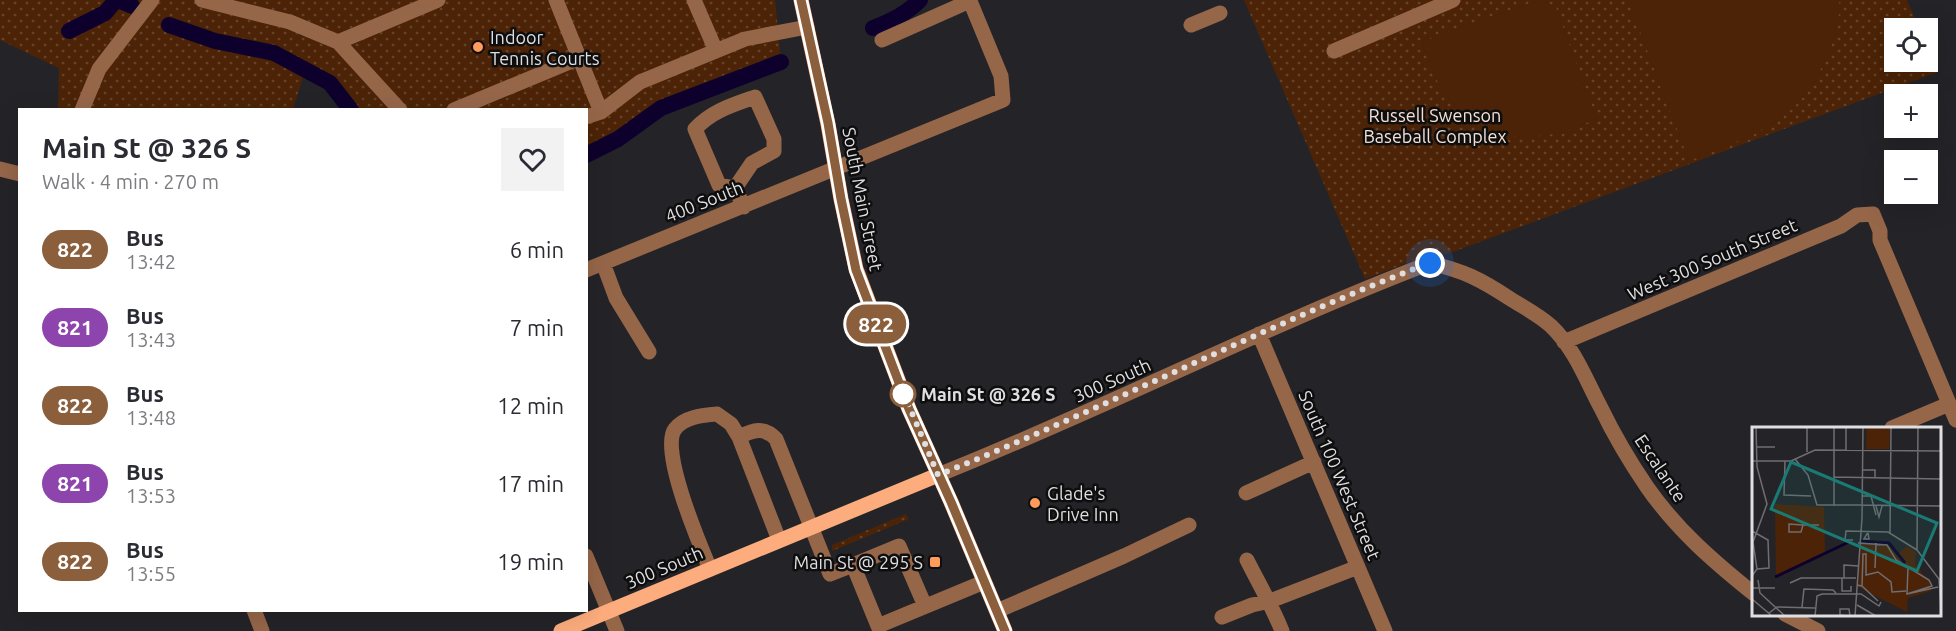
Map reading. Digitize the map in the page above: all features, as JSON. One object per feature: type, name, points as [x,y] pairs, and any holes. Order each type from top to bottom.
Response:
[{"type":"main road","name":"South Main Street","points":[[801,0],[828,123],[856,270],[883,343],[1005,631]]},
{"type":"main road","name":"300 South","points":[[561,631],[938,475]]},
{"type":"street","points":[[83,108],[99,69],[152,0]]},
{"type":"street","points":[[202,0],[290,22],[338,42],[398,108]]},
{"type":"street","points":[[338,42],[438,0]]},
{"type":"street","points":[[694,0],[716,51]]},
{"type":"street","points":[[1334,51],[1454,0]]},
{"type":"street","points":[[561,1],[594,114],[640,82],[745,39],[807,27]]},
{"type":"street","name":"400 South","points":[[588,269],[1003,100],[1001,76],[970,1],[882,40]]},
{"type":"street","points":[[1191,25],[1220,13]]},
{"type":"street","points":[[459,108],[579,58]]},
{"type":"street","points":[[755,97],[774,139],[774,151],[752,163],[735,188],[719,185],[695,129],[706,117],[719,110],[755,97]]},
{"type":"street","points":[[0,168],[18,173]]},
{"type":"street","points":[[735,188],[744,207]]},
{"type":"street","name":"West 300 South Street","points":[[1564,342],[1841,226],[1857,215],[1873,214],[1880,231],[1880,240],[1949,404]]},
{"type":"street","points":[[603,263],[616,298],[649,352]]},
{"type":"street","name":"300 South","points":[[938,475],[1107,404],[1259,334],[1430,263],[1454,268],[1483,281],[1541,318],[1564,342]]},
{"type":"street","name":"South 100 West Street","points":[[1259,334],[1385,631]]},
{"type":"street","name":"Escalante","points":[[1564,342],[1582,369],[1622,448],[1648,488],[1706,556],[1752,592]]},
{"type":"street","points":[[1897,427],[1949,404],[1956,420]]},
{"type":"street","points":[[710,569],[681,490],[671,449],[675,428],[690,419],[717,414],[731,424],[739,437],[779,540]]},
{"type":"street","points":[[739,437],[766,430],[776,439],[830,574],[899,546],[925,606]]},
{"type":"street","points":[[1246,493],[1314,462]]},
{"type":"street","points":[[997,611],[1189,525]]},
{"type":"street","points":[[1247,560],[1263,593],[1270,601],[1282,631]]},
{"type":"street","points":[[588,561],[617,631]]},
{"type":"street","points":[[853,565],[878,626],[984,582]]},
{"type":"street","points":[[1222,617],[1252,604],[1270,601],[1358,567]]},
{"type":"street","points":[[255,612],[262,631]]},
{"type":"street","points":[[1787,616],[1818,631]]},
{"type":"green space","points":[[0,0],[775,0],[781,62],[661,108],[618,139],[588,154],[588,108],[350,108],[330,83],[305,71],[293,108],[58,108],[59,68],[0,40]]},
{"type":"green space","name":"Russell Swenson Baseball Complex","points":[[1244,0],[1907,0],[1915,18],[1884,18],[1884,72],[1938,72],[1906,84],[1884,84],[1884,92],[1447,254],[1435,252],[1365,279]]},
{"type":"green space","points":[[1539,0],[1556,7],[1596,119],[1562,133],[1529,137],[1497,135],[1463,116],[1440,88],[1421,42]]},
{"type":"green space","points":[[1628,0],[1839,0],[1839,13],[1831,48],[1825,61],[1796,105],[1785,115],[1759,131],[1689,161]]},
{"type":"green space","points":[[906,514],[909,519],[832,551],[832,545]]},
{"type":"waterway","points":[[69,31],[105,13],[116,0]]},
{"type":"waterway","points":[[118,0],[132,6]]},
{"type":"waterway","points":[[873,28],[898,17],[920,0]]},
{"type":"waterway","points":[[169,25],[215,41],[274,53],[330,83],[349,108]]},
{"type":"waterway","points":[[588,154],[618,139],[661,108],[781,62]]},
{"type":"bus line","name":"822","points":[[801,0],[828,123],[856,270],[909,409],[1005,631]]},
{"type":"place","name":"Indoor Tennis Courts","points":[[478,47]]},
{"type":"place","name":"Main St @ 326 S","points":[[903,394]]},
{"type":"place","name":"Glade's Drive Inn","points":[[1035,503]]},
{"type":"place","name":"Main St @ 295 S","points":[[935,562]]},
{"type":"route","points":[[903,394],[902,389],[938,475],[1109,403],[1259,334],[1430,263]]}]
